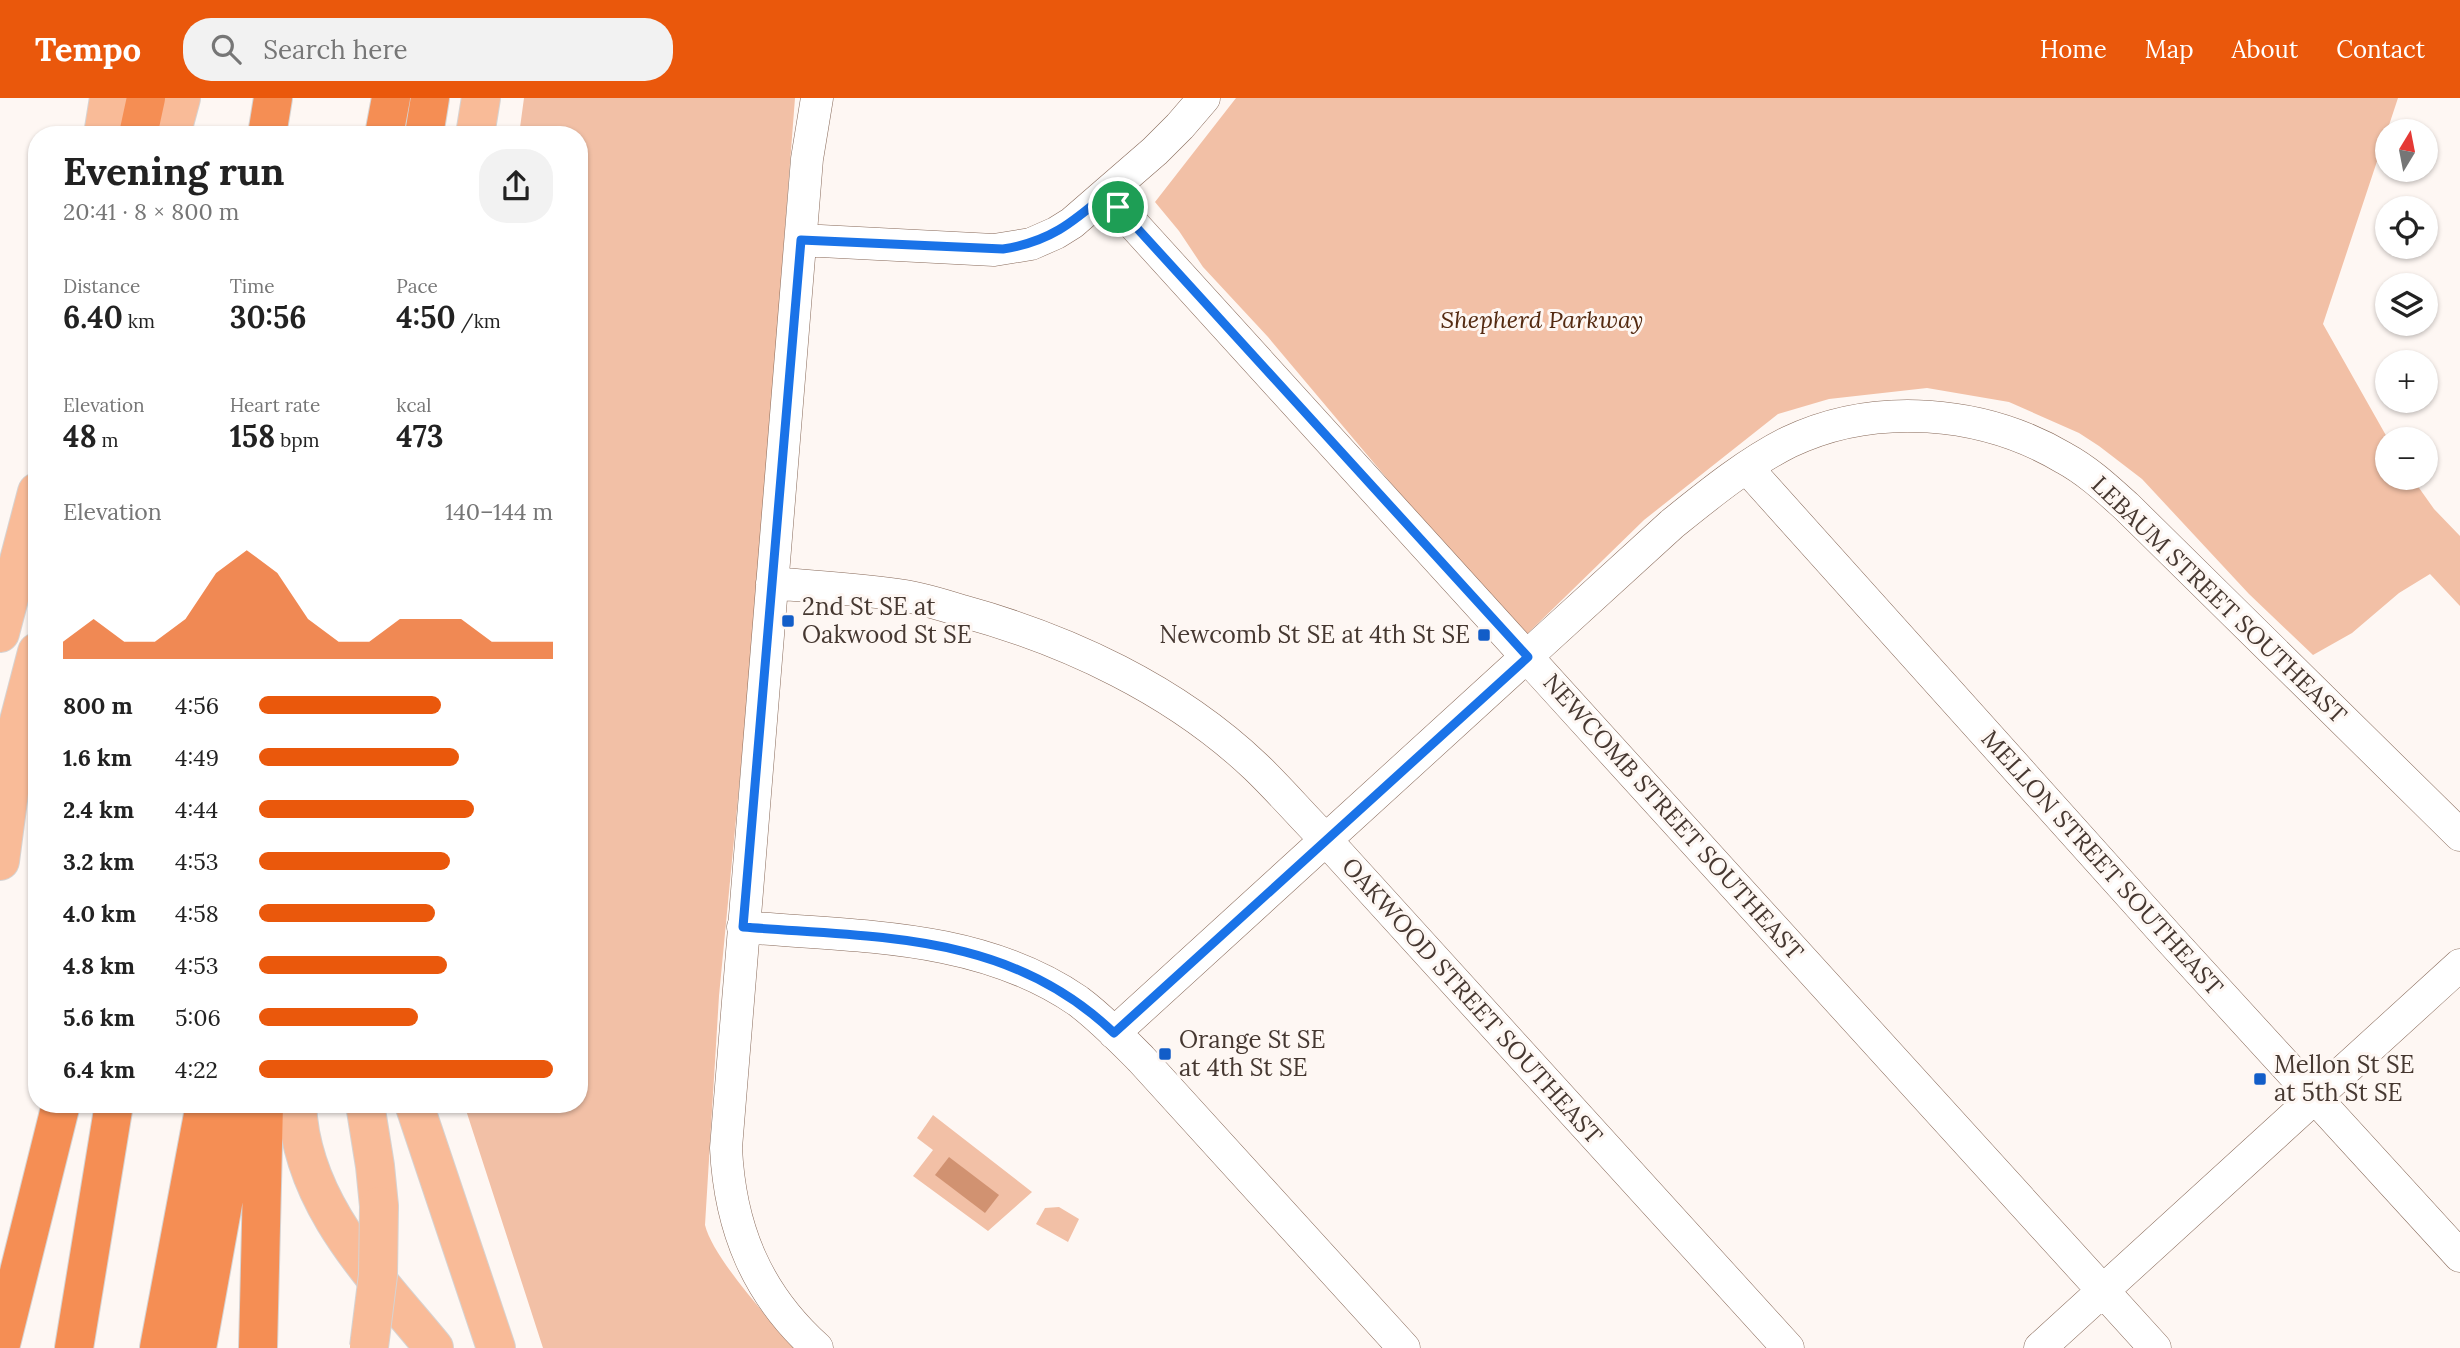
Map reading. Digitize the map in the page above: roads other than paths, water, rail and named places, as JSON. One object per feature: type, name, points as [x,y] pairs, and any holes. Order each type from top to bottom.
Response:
[{"type":"highway","points":[[140,126],[146,98]]},
{"type":"highway","points":[[268,126],[273,98]]},
{"type":"highway","points":[[386,126],[391,98]]},
{"type":"highway","points":[[425,126],[430,98]]},
{"type":"highway","points":[[1,1348],[59,1113]]},
{"type":"highway","points":[[75,1348],[113,1113]]},
{"type":"highway","points":[[159,1348],[203,1113]]},
{"type":"highway","points":[[197,1348],[239,1113]]},
{"type":"highway","points":[[258,1348],[264,1113]]},
{"type":"main road","points":[[104,126],[109,98]]},
{"type":"main road","points":[[173,126],[181,98]]},
{"type":"main road","points":[[476,126],[481,98]]},
{"type":"main road","points":[[0,633],[28,526]]},
{"type":"main road","points":[[0,794],[28,687]]},
{"type":"main road","points":[[0,861],[18,726]]},
{"type":"main road","points":[[298,1113],[299,1132],[308,1168],[332,1219],[434,1348]]},
{"type":"main road","points":[[366,1113],[379,1206],[378,1275],[369,1348]]},
{"type":"main road","points":[[417,1113],[496,1348]]},
{"type":"street","points":[[817,98],[807,159],[726,1133],[731,1194],[743,1239],[761,1281],[791,1323],[817,1348]]},
{"type":"street","points":[[801,240],[1003,249],[1031,244],[1072,223],[1180,126],[1203,98]]},
{"type":"street","name":"NEWCOMB STREET SOUTHEAST","points":[[1106,194],[2155,1348]]},
{"type":"street","name":"LEBAUM STREET SOUTHEAST","points":[[1114,1033],[1672,524],[1747,468],[1789,442],[1820,430],[1882,417],[1943,418],[2004,430],[2044,447],[2083,470],[2119,500],[2460,835]]},
{"type":"street","name":"MELLON STREET SOUTHEAST","points":[[1747,468],[2151,919],[2460,1256]]},
{"type":"street","name":"OAKWOOD STREET SOUTHEAST","points":[[772,583],[907,596],[988,618],[1044,638],[1098,662],[1158,694],[1218,735],[1255,766],[1326,840],[1788,1348]]},
{"type":"street","points":[[743,927],[918,942],[974,953],[1046,982],[1079,1002],[1145,1063],[1404,1348]]},
{"type":"street","points":[[2040,1348],[2460,965]]},
{"type":"place","name":"2nd St SE at Oakwood St SE","points":[[788,621]]},
{"type":"place","name":"Newcomb St SE at 4th St SE","points":[[1484,635]]},
{"type":"place","name":"Orange St SE at 4th St SE","points":[[1165,1054]]},
{"type":"place","name":"Mellon St SE at 5th St SE","points":[[2260,1079]]},
{"type":"park label","name":"Shepherd Parkway","points":[[1542,320]]}]
